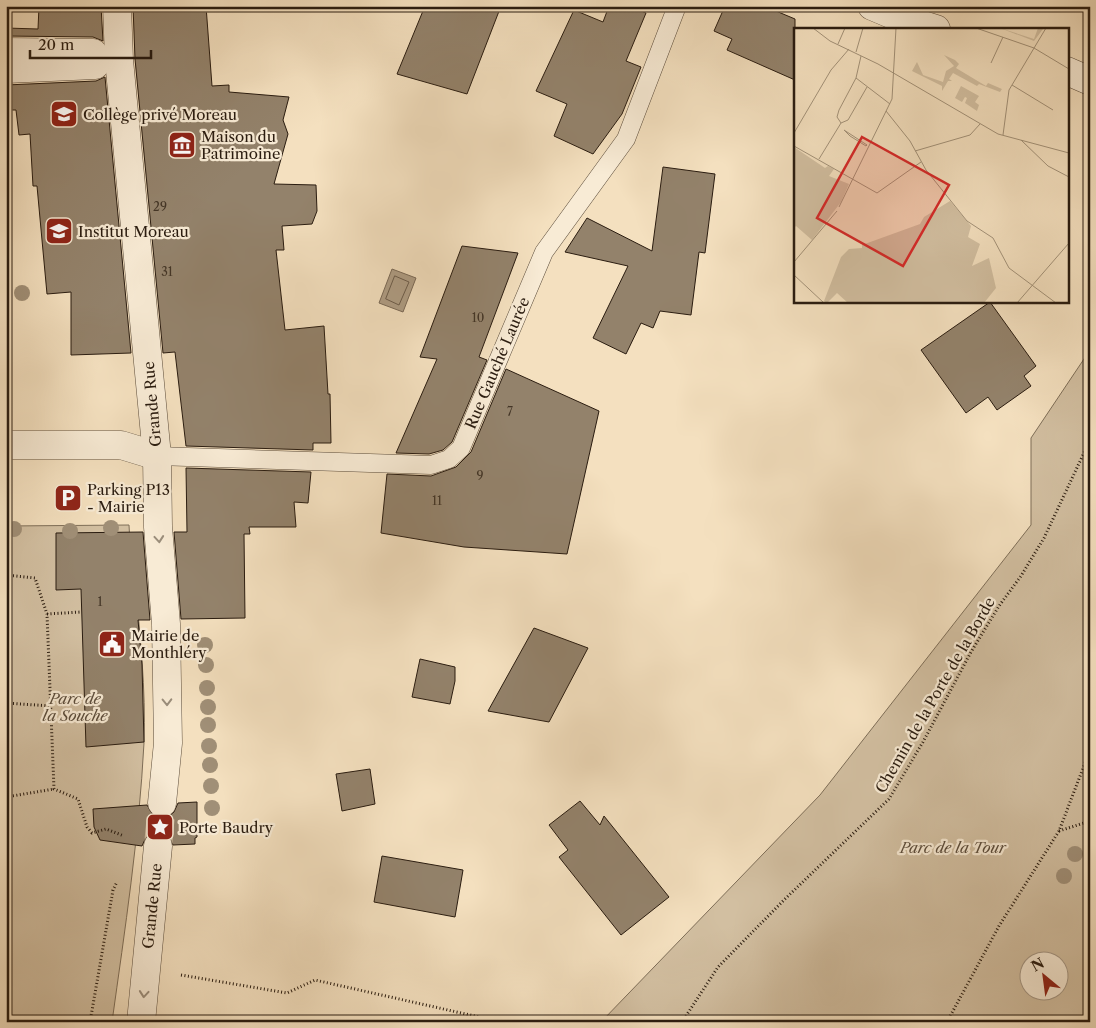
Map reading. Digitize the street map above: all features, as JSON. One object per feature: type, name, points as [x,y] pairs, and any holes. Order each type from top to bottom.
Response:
[{"type":"street","name":"Grande Rue","points":[[117,6],[120,70],[157,456],[158,527],[166,624],[167,724],[162,803]]},
{"type":"street","points":[[872,6],[898,17],[933,28]]},
{"type":"street","points":[[6,52],[93,53],[95,65],[6,69]]},
{"type":"street","points":[[6,60],[94,60]]},
{"type":"street","points":[[1068,71],[1090,80]]},
{"type":"street","points":[[6,444],[121,445],[157,456]]},
{"type":"street","name":"Grande Rue","points":[[141,1022],[158,846]]},
{"type":"lane","name":"Rue Gauché Laurée","points":[[157,456],[431,465],[449,459],[461,448],[544,252],[626,138],[678,6]]},
{"type":"path","name":"Chemin de la Porte de la Borde","points":[[682,1022],[718,967],[785,899],[889,800],[923,742],[971,652],[999,606],[1022,576],[1044,538],[1090,440]]},
{"type":"path","points":[[6,575],[35,578],[47,614],[54,789]]},
{"type":"path","points":[[47,614],[82,612]]},
{"type":"path","points":[[6,703],[51,706]]},
{"type":"path","points":[[947,1022],[999,926],[1058,831],[1090,750]]},
{"type":"path","points":[[6,797],[54,789],[78,799],[87,827],[92,832],[106,829],[126,837]]},
{"type":"path","points":[[1058,831],[1090,821]]},
{"type":"path","points":[[90,1022],[113,890],[120,876]]},
{"type":"path","points":[[178,974],[288,993],[315,980],[501,1022]]},
{"type":"green space","name":"Parc de la Tour","points":[[1090,350],[1090,1022],[601,1022],[820,795],[1031,525],[1031,438]]},
{"type":"green space","name":"Parc de la Souche","points":[[129,525],[132,580],[135,581],[142,662],[144,743],[127,918],[112,1022],[6,1022],[6,526]]},
{"type":"water","points":[[392,269],[416,278],[403,312],[379,303]]},
{"type":"building","points":[[39,6],[101,6],[103,41],[93,37],[6,36],[6,28],[38,29]]},
{"type":"building","points":[[133,6],[206,6],[212,86],[229,85],[229,92],[289,97],[283,120],[288,134],[274,184],[316,185],[317,211],[312,224],[282,226],[284,250],[276,250],[285,330],[324,326],[328,394],[330,394],[331,443],[313,443],[313,450],[186,446],[175,352],[163,353],[135,59]]},
{"type":"building","points":[[425,6],[501,6],[467,94],[397,74]]},
{"type":"building","points":[[609,6],[629,6],[646,13],[626,61],[641,67],[622,114],[593,154],[554,136],[567,104],[536,91],[574,10],[603,22]]},
{"type":"building","points":[[725,6],[764,6],[795,19],[794,80],[727,50],[732,39],[714,31]]},
{"type":"building","points":[[105,77],[131,353],[71,355],[71,292],[47,294],[37,186],[33,186],[30,134],[19,135],[16,110],[6,110],[6,85],[96,81]]},
{"type":"building","points":[[663,167],[715,174],[705,253],[699,252],[691,315],[660,311],[653,328],[641,323],[626,354],[593,338],[628,266],[565,252],[587,218],[652,251]]},
{"type":"building","points":[[462,246],[518,253],[479,357],[487,360],[452,442],[443,450],[429,454],[396,453],[437,359],[420,357]]},
{"type":"building","points":[[990,302],[1036,366],[1024,376],[1031,386],[997,410],[988,397],[966,413],[921,350]]},
{"type":"building","points":[[506,369],[599,411],[567,554],[464,547],[381,533],[387,474],[431,476],[456,467],[471,452]]},
{"type":"building","points":[[186,468],[311,472],[308,503],[294,502],[296,527],[249,527],[250,534],[244,534],[245,618],[181,619],[174,532],[187,532]]},
{"type":"building","name":"Mairie de Monthléry","points":[[143,532],[150,620],[138,620],[142,665],[144,742],[86,747],[81,589],[56,590],[56,533]]},
{"type":"building","points":[[534,628],[588,648],[549,722],[488,711]]},
{"type":"building","points":[[420,659],[455,667],[455,681],[450,704],[412,697]]},
{"type":"building","points":[[370,769],[375,804],[342,811],[336,774]]},
{"type":"building","points":[[580,801],[600,825],[604,816],[669,897],[621,935],[559,857],[568,850],[549,825]]},
{"type":"building","name":"Porte Baudry","points":[[197,802],[197,837],[195,838],[195,844],[173,845],[167,834],[159,830],[152,832],[146,837],[142,846],[100,840],[94,827],[93,809],[147,805],[153,815],[161,819],[168,817],[174,812],[178,803]]},
{"type":"building","points":[[382,856],[463,870],[455,917],[374,902]]},
{"type":"tunnel","points":[[158,846],[162,803]]},
{"type":"place","name":"Collège privé Moreau","points":[[64,114]]},
{"type":"place","name":"Maison du Patrimoine","points":[[182,145]]},
{"type":"place","name":"Institut Moreau","points":[[59,231]]},
{"type":"place","name":"Parking P13 - Mairie","points":[[68,498]]},
{"type":"place","name":"Mairie de Monthléry","points":[[112,644]]},
{"type":"place","name":"Porte Baudry","points":[[160,827]]}]
